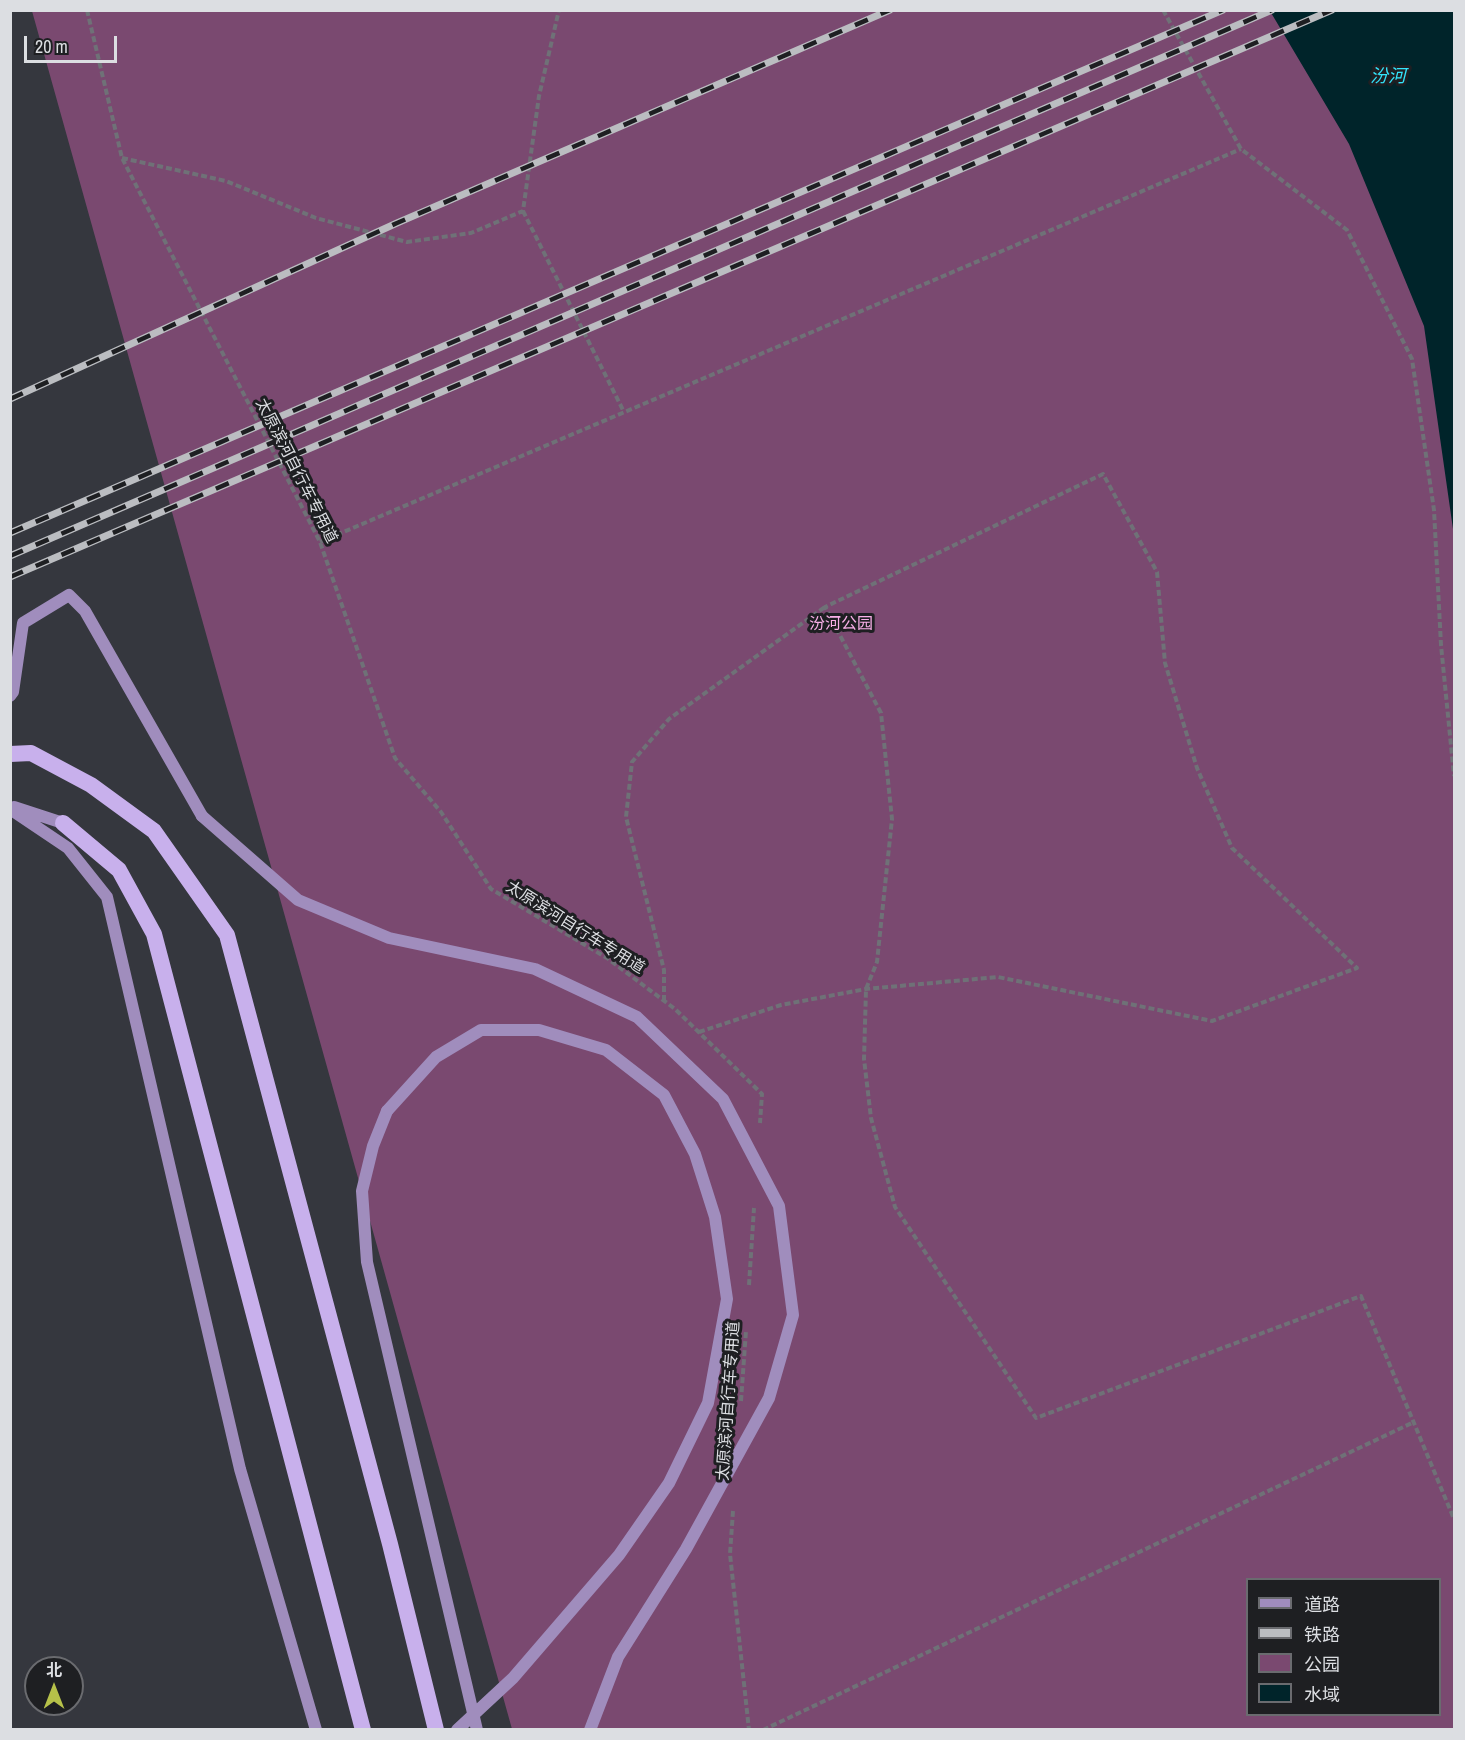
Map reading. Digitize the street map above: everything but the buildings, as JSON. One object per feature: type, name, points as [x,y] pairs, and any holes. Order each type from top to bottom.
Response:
[{"type":"highway","points":[[10,754],[31,753],[81,779],[154,831],[226,935],[390,1544],[436,1730]]},
{"type":"highway","points":[[63,823],[119,870],[154,934],[363,1730]]},
{"type":"main road","points":[[10,696],[13,692],[23,623],[69,595],[85,611],[202,816],[298,900],[388,938],[536,969],[637,1017],[723,1099],[779,1206],[792,1315],[769,1398],[686,1549],[618,1658],[590,1730]]},
{"type":"main road","points":[[10,807],[63,823]]},
{"type":"main road","points":[[10,807],[68,848],[107,897],[240,1469],[316,1730]]},
{"type":"main road","points":[[457,1730],[513,1678],[612,1564],[669,1483],[708,1403],[727,1299],[715,1217],[695,1154],[664,1095],[606,1050],[539,1030],[481,1030],[436,1057],[387,1111],[374,1146],[362,1191],[367,1262],[477,1730]]},
{"type":"path","name":"太原滨河自行车专用道","points":[[87,10],[122,158],[320,542],[395,758],[441,812],[491,889],[607,958],[664,1001],[762,1094],[760,1129]]},
{"type":"path","points":[[559,10],[539,96],[523,211],[624,412]]},
{"type":"path","points":[[1163,10],[1241,149],[1347,230],[1412,359],[1434,510],[1441,645],[1455,776]]},
{"type":"path","points":[[320,542],[1241,149]]},
{"type":"path","points":[[122,158],[226,181],[316,218],[407,242],[471,233],[523,211]]},
{"type":"path","points":[[664,1001],[664,970],[626,817],[632,762],[669,719],[825,607],[1103,474],[1157,572],[1166,663],[1197,768],[1232,849],[1357,968],[1212,1021],[998,977],[866,989],[782,1005],[699,1032]]},
{"type":"path","points":[[825,607],[881,713],[892,819],[877,962],[866,989],[864,1059],[871,1118],[895,1207],[1036,1418],[1361,1296],[1455,1519]]},
{"type":"path","points":[[748,1294],[755,1200]]},
{"type":"path","name":"太原滨河自行车专用道","points":[[740,1413],[746,1330]]},
{"type":"path","points":[[763,1730],[1414,1422]]},
{"type":"path","points":[[733,1507],[730,1554],[749,1730]]},
{"type":"green space","name":"汾河公园","points":[[32,11],[1454,11],[1454,1729],[512,1729]]},
{"type":"water","name":"汾河","points":[[1270,11],[1454,11],[1454,536],[1424,326],[1349,144]]},
{"type":"railway","points":[[10,399],[397,223],[890,10]]},
{"type":"railway","points":[[10,533],[1223,10]]},
{"type":"railway","points":[[10,556],[1272,10]]},
{"type":"railway","points":[[10,577],[1332,10]]}]
